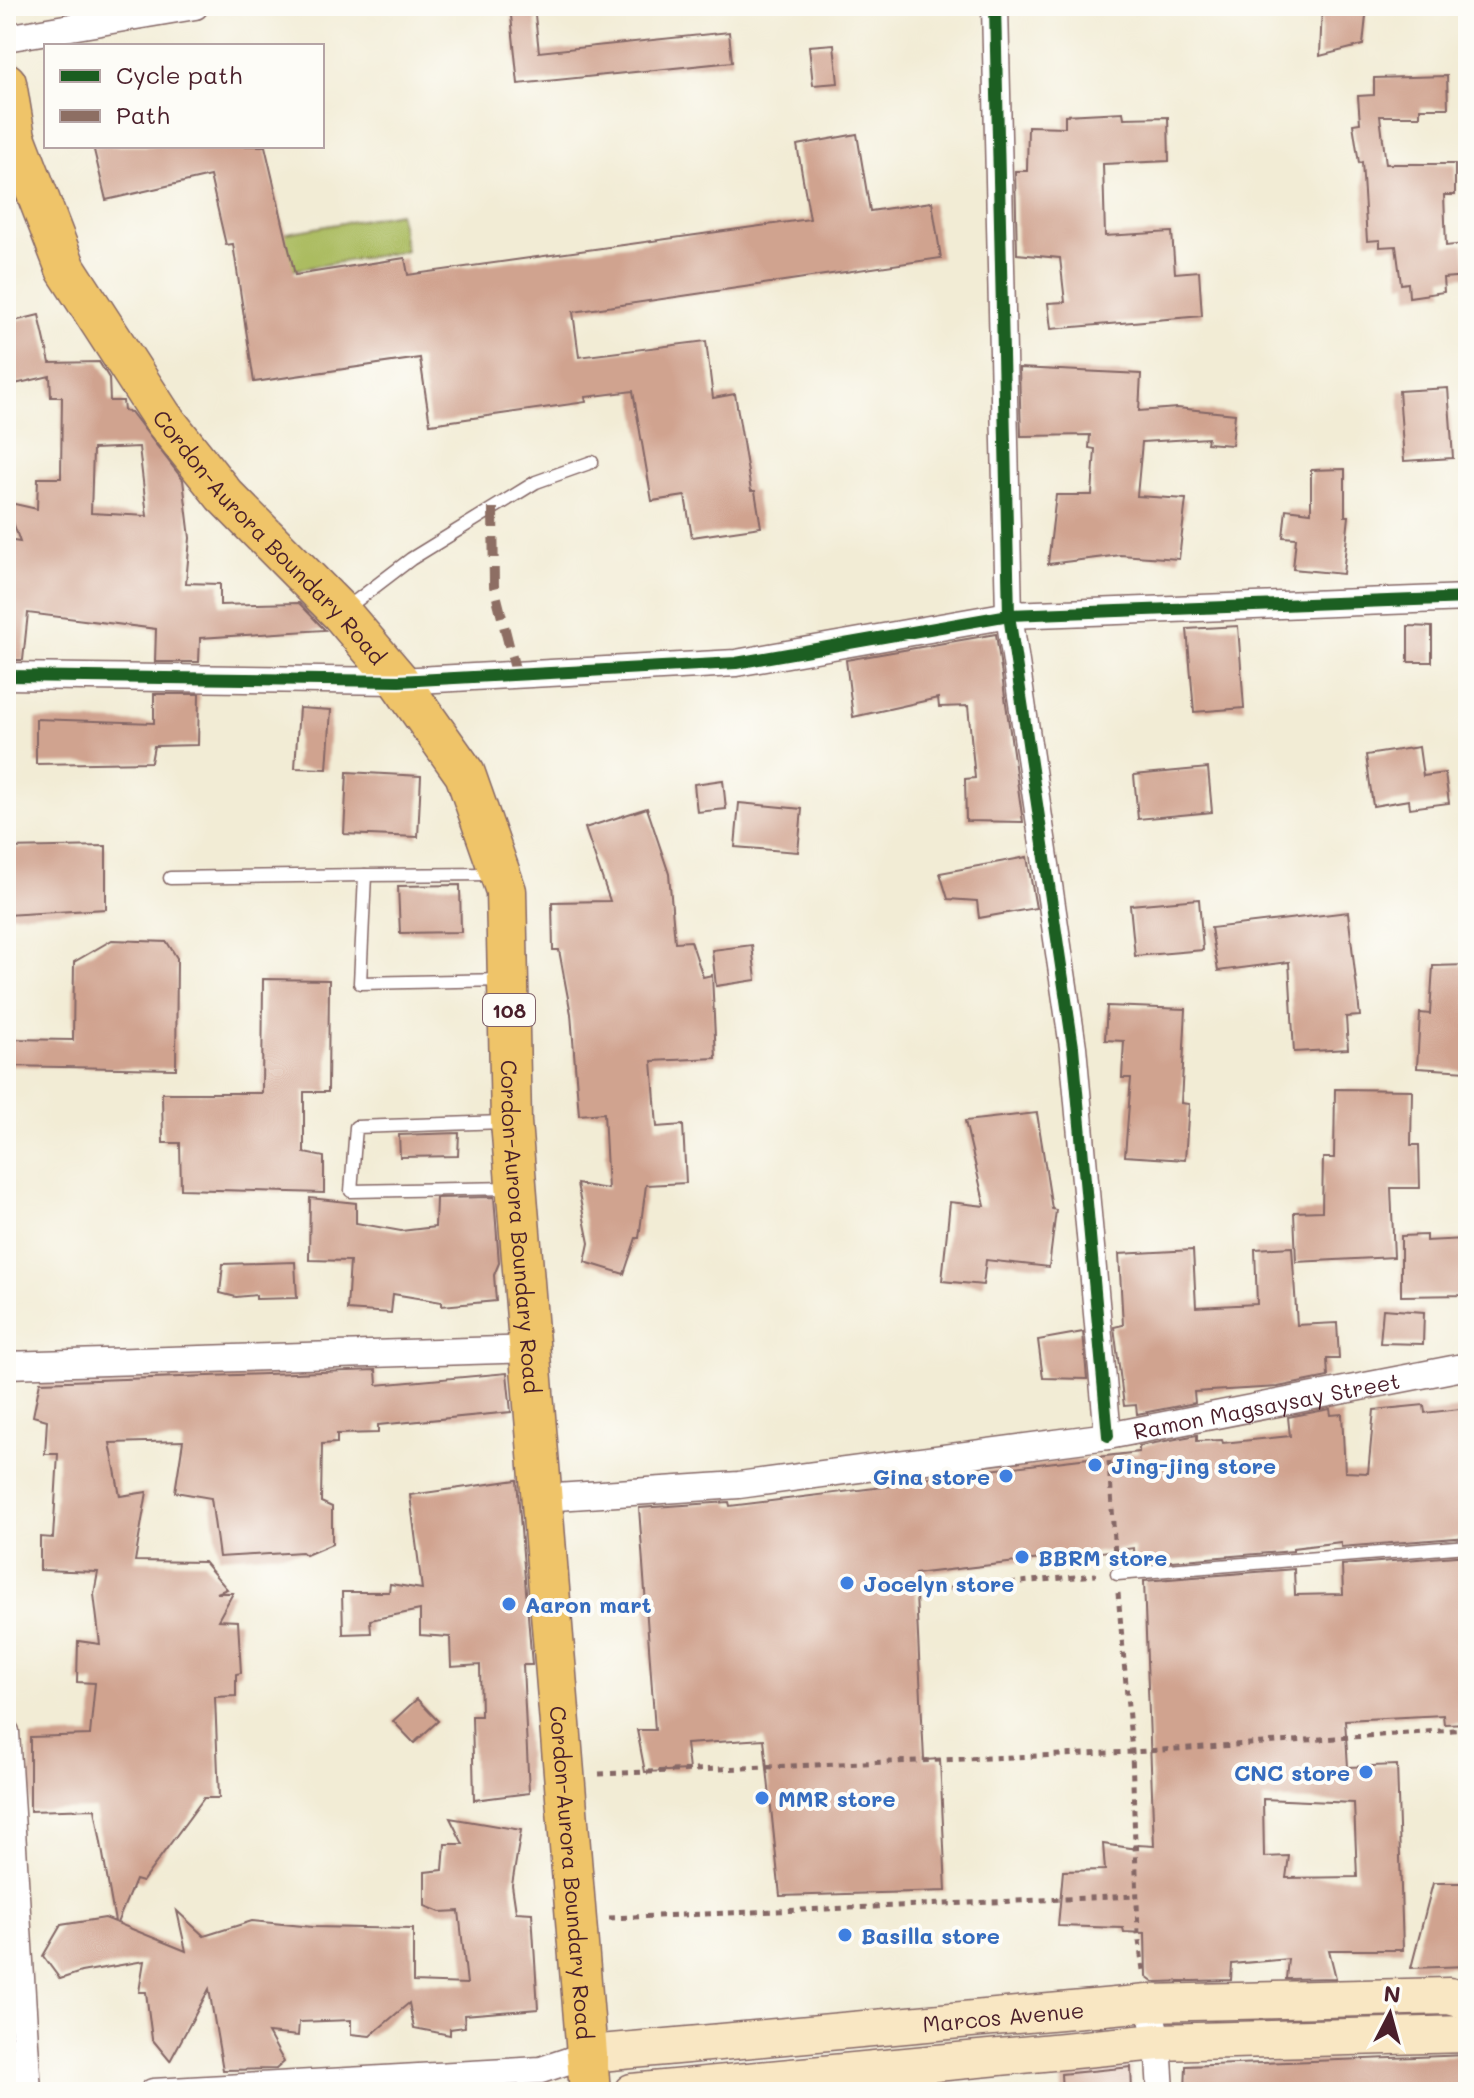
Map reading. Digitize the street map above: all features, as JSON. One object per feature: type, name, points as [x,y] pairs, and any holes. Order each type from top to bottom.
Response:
[{"type":"main road","name":"Cordon-Aurora Boundary Road","points":[[6,83],[15,137],[66,269],[162,417],[224,495],[341,613],[399,681],[465,774],[506,891],[511,1122],[566,1775],[587,2079]]},
{"type":"main road","name":"Marcos Avenue","points":[[587,2079],[1148,2003],[1449,1996],[1468,2001]]},
{"type":"main road","name":"Marcos Avenue","points":[[632,2092],[1158,2042],[1468,2034]]},
{"type":"street","points":[[6,38],[195,6]]},
{"type":"street","points":[[995,6],[1009,615],[1073,1047],[1108,1436]]},
{"type":"street","points":[[6,676],[399,681],[736,663],[1009,615],[1468,598]]},
{"type":"street","points":[[6,1365],[532,1349]]},
{"type":"street","name":"Ramon Magsaysay Street","points":[[541,1498],[739,1485],[1108,1436],[1468,1366]]},
{"type":"street","points":[[6,1732],[28,2092]]},
{"type":"street","points":[[1148,2003],[1158,2042],[1161,2092]]},
{"type":"street","points":[[541,2070],[587,2079]]},
{"type":"street","name":"Marcos Avenue","points":[[153,2092],[541,2070],[587,2079]]},
{"type":"lane","points":[[341,613],[411,559],[536,482],[592,462]]},
{"type":"lane","points":[[170,878],[500,874]]},
{"type":"lane","points":[[365,875],[360,983],[508,980]]},
{"type":"lane","points":[[511,1122],[356,1127],[351,1191],[517,1188]]},
{"type":"lane","points":[[1117,1574],[1468,1546]]},
{"type":"path","points":[[1108,1436],[1132,1752],[1138,1933],[1148,2003]]},
{"type":"path","points":[[902,1593],[1117,1574]]},
{"type":"path","points":[[566,1775],[1132,1752],[1468,1729]]},
{"type":"path","points":[[576,1919],[1136,1896]]},
{"type":"green space","points":[[399,213],[406,251],[281,272],[275,235]]},
{"type":"building","points":[[510,6],[534,6],[539,52],[729,32],[732,62],[518,84]]},
{"type":"building","points":[[1322,6],[1367,6],[1363,45],[1320,56]]},
{"type":"building","points":[[834,44],[838,83],[813,85],[809,46]]},
{"type":"building","points":[[1447,76],[1448,108],[1420,108],[1420,116],[1380,116],[1386,164],[1455,164],[1455,195],[1444,195],[1446,246],[1464,244],[1467,276],[1443,278],[1444,292],[1409,297],[1408,283],[1401,284],[1396,246],[1380,247],[1380,240],[1367,241],[1362,162],[1359,163],[1353,124],[1360,123],[1358,96],[1374,95],[1374,78]]},
{"type":"building","points":[[1123,112],[1124,118],[1168,117],[1169,161],[1103,164],[1105,236],[1172,232],[1175,273],[1199,271],[1202,316],[1051,329],[1048,303],[1065,302],[1060,258],[1017,254],[1015,171],[1027,171],[1028,126],[1065,127],[1065,115]]},
{"type":"building","points":[[857,134],[870,211],[932,202],[941,258],[573,312],[579,357],[706,341],[713,398],[735,394],[751,491],[755,491],[761,527],[692,537],[685,496],[652,501],[633,391],[585,397],[586,402],[430,424],[420,358],[254,382],[233,244],[226,245],[210,176],[106,200],[93,148],[265,148],[295,275],[405,258],[408,275],[810,219],[797,145]]},
{"type":"building","points":[[39,315],[50,363],[99,362],[109,378],[110,401],[123,401],[124,411],[131,412],[183,480],[190,538],[186,583],[220,584],[220,605],[299,603],[325,630],[200,638],[199,662],[155,662],[156,629],[28,613],[23,660],[6,660],[6,540],[20,542],[6,502],[37,509],[38,478],[61,478],[62,397],[51,397],[50,376],[6,386],[6,323]],"holes":[[[139,447],[147,516],[91,513],[93,449]]]},
{"type":"building","points":[[1019,368],[1141,374],[1139,411],[1177,408],[1235,414],[1232,445],[1207,443],[1208,438],[1142,442],[1137,496],[1186,499],[1179,559],[1120,555],[1048,564],[1056,495],[1092,495],[1095,449],[1089,448],[1090,435],[1021,436]]},
{"type":"building","points":[[1448,388],[1453,458],[1404,461],[1399,391]]},
{"type":"building","points":[[1345,469],[1345,516],[1349,516],[1343,574],[1293,569],[1296,538],[1283,537],[1286,509],[1311,512],[1311,470]]},
{"type":"building","points":[[1238,626],[1244,708],[1194,712],[1187,629]]},
{"type":"building","points":[[1408,626],[1432,627],[1432,662],[1408,662]]},
{"type":"building","points":[[996,634],[1023,822],[966,821],[965,779],[975,778],[968,706],[939,707],[938,698],[853,717],[846,660]]},
{"type":"building","points":[[154,694],[199,694],[198,745],[154,746],[151,762],[36,764],[36,719],[154,723]]},
{"type":"building","points":[[299,708],[331,710],[327,769],[295,768]]},
{"type":"building","points":[[1419,747],[1423,776],[1445,773],[1449,803],[1410,808],[1409,800],[1373,806],[1366,755]]},
{"type":"building","points":[[1208,768],[1212,812],[1138,819],[1134,775]]},
{"type":"building","points":[[347,772],[421,776],[418,837],[344,834]]},
{"type":"building","points":[[723,780],[726,809],[697,812],[694,784]]},
{"type":"building","points":[[739,803],[802,809],[798,852],[735,847]]},
{"type":"building","points":[[647,808],[669,874],[675,942],[691,941],[703,977],[712,975],[716,1058],[652,1061],[657,1127],[683,1125],[686,1183],[646,1185],[639,1238],[636,1238],[624,1274],[585,1262],[589,1243],[577,1184],[608,1189],[604,1113],[579,1115],[571,1014],[559,950],[553,950],[552,902],[610,901],[585,828]]},
{"type":"building","points":[[106,846],[106,909],[6,915],[6,848]]},
{"type":"building","points":[[1027,857],[1036,908],[979,918],[977,901],[948,899],[940,873]]},
{"type":"building","points":[[460,885],[461,932],[400,933],[398,886]]},
{"type":"building","points":[[1199,899],[1203,950],[1135,956],[1130,905]]},
{"type":"building","points":[[1348,912],[1360,1016],[1346,1017],[1348,1049],[1294,1052],[1289,962],[1218,971],[1211,928]]},
{"type":"building","points":[[112,940],[167,942],[177,958],[176,1069],[6,1066],[6,1039],[73,1040],[74,962]]},
{"type":"building","points":[[752,945],[756,980],[716,986],[712,950]]},
{"type":"building","points":[[1468,965],[1468,1071],[1417,1068],[1420,1013],[1430,1014],[1433,966]]},
{"type":"building","points":[[263,979],[329,980],[328,1092],[304,1092],[304,1153],[324,1157],[324,1193],[181,1189],[180,1143],[163,1143],[162,1093],[262,1093]]},
{"type":"building","points":[[1107,1006],[1186,1009],[1181,1103],[1189,1104],[1185,1160],[1125,1156],[1131,1078],[1122,1078],[1124,1041],[1105,1040]]},
{"type":"building","points":[[1335,1089],[1412,1090],[1411,1145],[1419,1145],[1420,1188],[1391,1188],[1394,1257],[1296,1262],[1294,1212],[1322,1211],[1323,1158],[1334,1158]]},
{"type":"building","points":[[1037,1113],[1052,1209],[1056,1210],[1049,1267],[986,1260],[983,1285],[942,1281],[950,1202],[985,1206],[965,1121]]},
{"type":"building","points":[[459,1133],[458,1156],[400,1157],[399,1135]]},
{"type":"building","points":[[494,1197],[499,1263],[494,1275],[496,1301],[442,1306],[442,1302],[393,1294],[391,1313],[347,1310],[350,1261],[309,1260],[310,1198],[356,1203],[356,1223],[401,1231],[435,1227],[436,1198]]},
{"type":"building","points":[[1426,1235],[1426,1241],[1465,1239],[1467,1295],[1401,1296],[1401,1236]]},
{"type":"building","points":[[1292,1247],[1297,1325],[1337,1323],[1339,1359],[1327,1359],[1328,1377],[1278,1387],[1194,1392],[1195,1403],[1137,1414],[1136,1405],[1124,1406],[1114,1327],[1123,1325],[1119,1254],[1193,1250],[1196,1307],[1257,1304],[1255,1249]]},
{"type":"building","points":[[295,1262],[297,1298],[256,1299],[256,1295],[236,1297],[220,1293],[223,1264]]},
{"type":"building","points":[[1383,1309],[1424,1312],[1423,1344],[1380,1343]]},
{"type":"building","points":[[1083,1332],[1087,1379],[1043,1378],[1038,1340]]},
{"type":"building","points":[[376,1370],[377,1385],[507,1373],[511,1412],[378,1425],[378,1433],[337,1434],[337,1443],[322,1444],[321,1502],[332,1507],[332,1544],[306,1555],[302,1552],[219,1557],[211,1498],[175,1492],[183,1441],[110,1443],[120,1496],[147,1492],[135,1561],[204,1562],[227,1589],[217,1593],[233,1593],[218,1620],[238,1621],[241,1673],[236,1674],[236,1696],[215,1697],[219,1798],[204,1798],[142,1882],[135,1880],[117,1923],[186,1951],[177,1911],[204,1936],[252,1921],[313,1927],[413,1929],[413,1982],[467,1984],[459,1911],[440,1912],[425,1906],[425,1872],[443,1870],[445,1844],[463,1844],[450,1818],[521,1830],[512,1885],[516,1912],[532,1913],[538,2009],[464,2015],[465,2027],[450,2029],[450,2035],[414,2028],[409,2003],[370,2036],[351,2034],[351,2020],[299,2022],[298,2036],[268,2033],[284,2062],[276,2069],[223,2070],[209,1989],[170,2061],[152,2039],[146,1992],[139,1992],[144,1961],[81,1972],[60,1979],[43,1956],[61,1925],[105,1918],[115,1922],[95,1809],[30,1811],[30,1737],[90,1735],[95,1683],[77,1682],[78,1641],[100,1644],[94,1594],[98,1572],[40,1570],[40,1537],[53,1538],[58,1454],[45,1454],[47,1420],[33,1416],[40,1382]]},
{"type":"building","points":[[1424,1405],[1425,1413],[1468,1408],[1468,1537],[1341,1547],[1341,1542],[1293,1548],[1293,1551],[1135,1564],[1134,1548],[915,1574],[924,1760],[940,1759],[946,1891],[780,1896],[764,1739],[686,1744],[689,1770],[645,1772],[637,1730],[655,1730],[639,1508],[729,1502],[730,1506],[915,1483],[914,1479],[1139,1452],[1139,1446],[1197,1435],[1197,1441],[1222,1440],[1223,1443],[1290,1436],[1288,1417],[1330,1409],[1331,1415],[1342,1414],[1345,1472],[1368,1473],[1374,1410]]},
{"type":"building","points":[[517,1480],[532,1665],[523,1665],[529,1793],[474,1800],[472,1716],[481,1716],[480,1665],[451,1667],[450,1637],[420,1635],[420,1610],[370,1620],[371,1633],[343,1634],[342,1592],[389,1592],[390,1584],[422,1589],[410,1495]]},
{"type":"building","points":[[1468,1555],[1468,1723],[1444,1724],[1443,1715],[1345,1720],[1348,1767],[1397,1765],[1403,1950],[1329,1950],[1336,1978],[1286,1979],[1288,1959],[1232,1964],[1231,1980],[1154,1982],[1146,1976],[1145,1933],[1124,1932],[1123,1928],[1058,1926],[1063,1871],[1105,1870],[1103,1844],[1138,1849],[1138,1845],[1154,1846],[1144,1581],[1294,1569],[1295,1595],[1343,1594],[1342,1565]],"holes":[[[1263,1799],[1354,1803],[1357,1877],[1286,1878],[1289,1856],[1264,1857]]]},
{"type":"building","points":[[417,1699],[438,1721],[414,1743],[393,1721]]},
{"type":"building","points":[[1433,1883],[1468,1883],[1468,1966],[1411,1968]]},
{"type":"building","points":[[1468,2055],[1468,2092],[1185,2092],[1186,2066]]},
{"type":"building","points":[[1131,2067],[1132,2092],[1062,2092],[1061,2074]]},
{"type":"marked path","points":[[493,508],[494,586],[516,673]]},
{"type":"cycle path","points":[[995,6],[1009,615],[1073,1047],[1108,1436]]},
{"type":"cycle path","points":[[6,676],[399,681],[736,663],[1009,615],[1468,598]]},
{"type":"place","name":"Jing-jing store","points":[[1095,1465]]},
{"type":"place","name":"Gina store","points":[[1006,1476]]},
{"type":"place","name":"BBRM store","points":[[1022,1557]]},
{"type":"place","name":"Jocelyn store","points":[[847,1583]]},
{"type":"place","name":"Aaron mart","points":[[509,1604]]},
{"type":"place","name":"CNC store","points":[[1366,1772]]},
{"type":"place","name":"MMR store","points":[[762,1798]]},
{"type":"place","name":"Basilla store","points":[[845,1935]]}]
